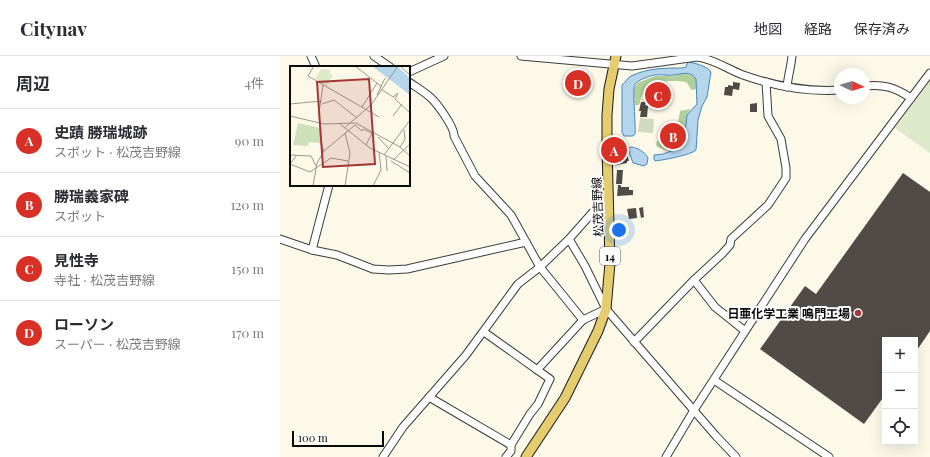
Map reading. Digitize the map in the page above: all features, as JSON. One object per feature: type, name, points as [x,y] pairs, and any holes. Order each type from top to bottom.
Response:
[{"type":"main road","name":"松茂吉野線","points":[[526,457],[565,398],[598,331],[606,308],[610,263],[607,116],[609,89],[615,60]]},
{"type":"street","points":[[311,56],[316,66]]},
{"type":"street","points":[[374,56],[389,66]]},
{"type":"street","points":[[410,72],[444,56]]},
{"type":"street","points":[[520,56],[615,60],[632,66],[683,58],[706,58],[741,74],[766,82],[805,90],[834,90]]},
{"type":"street","points":[[787,86],[792,56]]},
{"type":"street","points":[[666,457],[694,410],[805,239],[930,73]]},
{"type":"street","points":[[634,342],[694,280],[722,254],[730,245],[731,239],[768,205],[786,178],[786,168],[781,139],[768,116],[766,82]]},
{"type":"street","points":[[410,83],[436,103],[451,125],[454,136],[475,176],[511,215],[540,267],[583,320]]},
{"type":"street","points":[[870,86],[885,85],[892,87],[911,98]]},
{"type":"street","points":[[312,250],[329,186]]},
{"type":"street","points":[[383,457],[403,427],[466,355],[484,332],[518,284],[540,267],[608,195]]},
{"type":"street","points":[[569,238],[606,308],[732,456]]},
{"type":"street","points":[[280,239],[312,250],[337,255],[373,269],[388,270],[406,268],[526,242]]},
{"type":"street","points":[[694,280],[715,307],[745,331]]},
{"type":"street","points":[[537,370],[583,320],[606,308]]},
{"type":"street","points":[[484,332],[550,379],[538,404],[511,445],[511,451],[506,457]]},
{"type":"street","points":[[714,380],[829,457]]},
{"type":"street","points":[[429,397],[511,445]]},
{"type":"green space","points":[[683,73],[690,74],[695,77],[697,82],[696,89],[692,90],[686,82],[670,81],[653,84],[645,90],[639,105],[635,105],[634,89],[637,83],[655,76],[673,76]]},
{"type":"green space","points":[[930,81],[930,153],[895,128]]},
{"type":"green space","points":[[690,109],[687,114],[684,142],[682,146],[667,151],[658,147],[656,145],[657,141],[675,140],[680,111]]},
{"type":"green space","points":[[640,118],[654,119],[653,133],[638,132]]},
{"type":"water","points":[[688,62],[704,66],[711,72],[707,97],[702,106],[698,120],[696,150],[683,155],[655,161],[654,155],[663,154],[682,147],[684,143],[687,115],[697,104],[696,79],[691,74],[683,73],[647,77],[636,83],[634,87],[635,134],[633,136],[624,136],[622,132],[622,85],[630,77],[637,73],[656,69],[682,68],[686,67]]},
{"type":"water","points":[[630,147],[638,149],[645,154],[648,158],[647,164],[644,166],[633,163],[628,149]]},
{"type":"building","points":[[574,73],[584,74],[582,92],[572,91]]},
{"type":"building","points":[[733,82],[740,83],[739,90],[733,89],[732,96],[724,95],[725,87],[728,87],[728,85],[733,86]]},
{"type":"building","points":[[651,88],[666,89],[665,102],[650,100]]},
{"type":"building","points":[[641,102],[646,102],[645,105],[648,106],[647,117],[640,117],[641,111],[639,111]]},
{"type":"building","points":[[757,103],[757,112],[750,112],[750,104]]},
{"type":"building","points":[[626,150],[629,161],[627,161],[627,163],[615,165],[615,161],[620,161],[620,151]]},
{"type":"building","points":[[617,170],[623,170],[622,184],[616,184]]},
{"type":"building","name":"日亜化学工業 鳴門工場","points":[[903,173],[930,192],[930,331],[918,349],[918,337],[882,337],[882,399],[864,424],[760,349],[805,286],[816,294]]},
{"type":"building","points":[[618,185],[621,185],[621,187],[629,187],[629,190],[633,190],[633,195],[617,196]]},
{"type":"building","points":[[643,207],[644,217],[641,218],[639,208]]},
{"type":"building","points":[[636,208],[637,218],[629,219],[627,209]]},
{"type":"place","name":"ローソン","points":[[578,83]]},
{"type":"place","name":"見性寺","points":[[658,95]]},
{"type":"place","name":"勝瑞義家碑","points":[[673,136]]},
{"type":"place","name":"史蹟 勝瑞城跡","points":[[614,150]]},
{"type":"place","name":"日亜化学工業 鳴門工場","points":[[858,313]]}]
